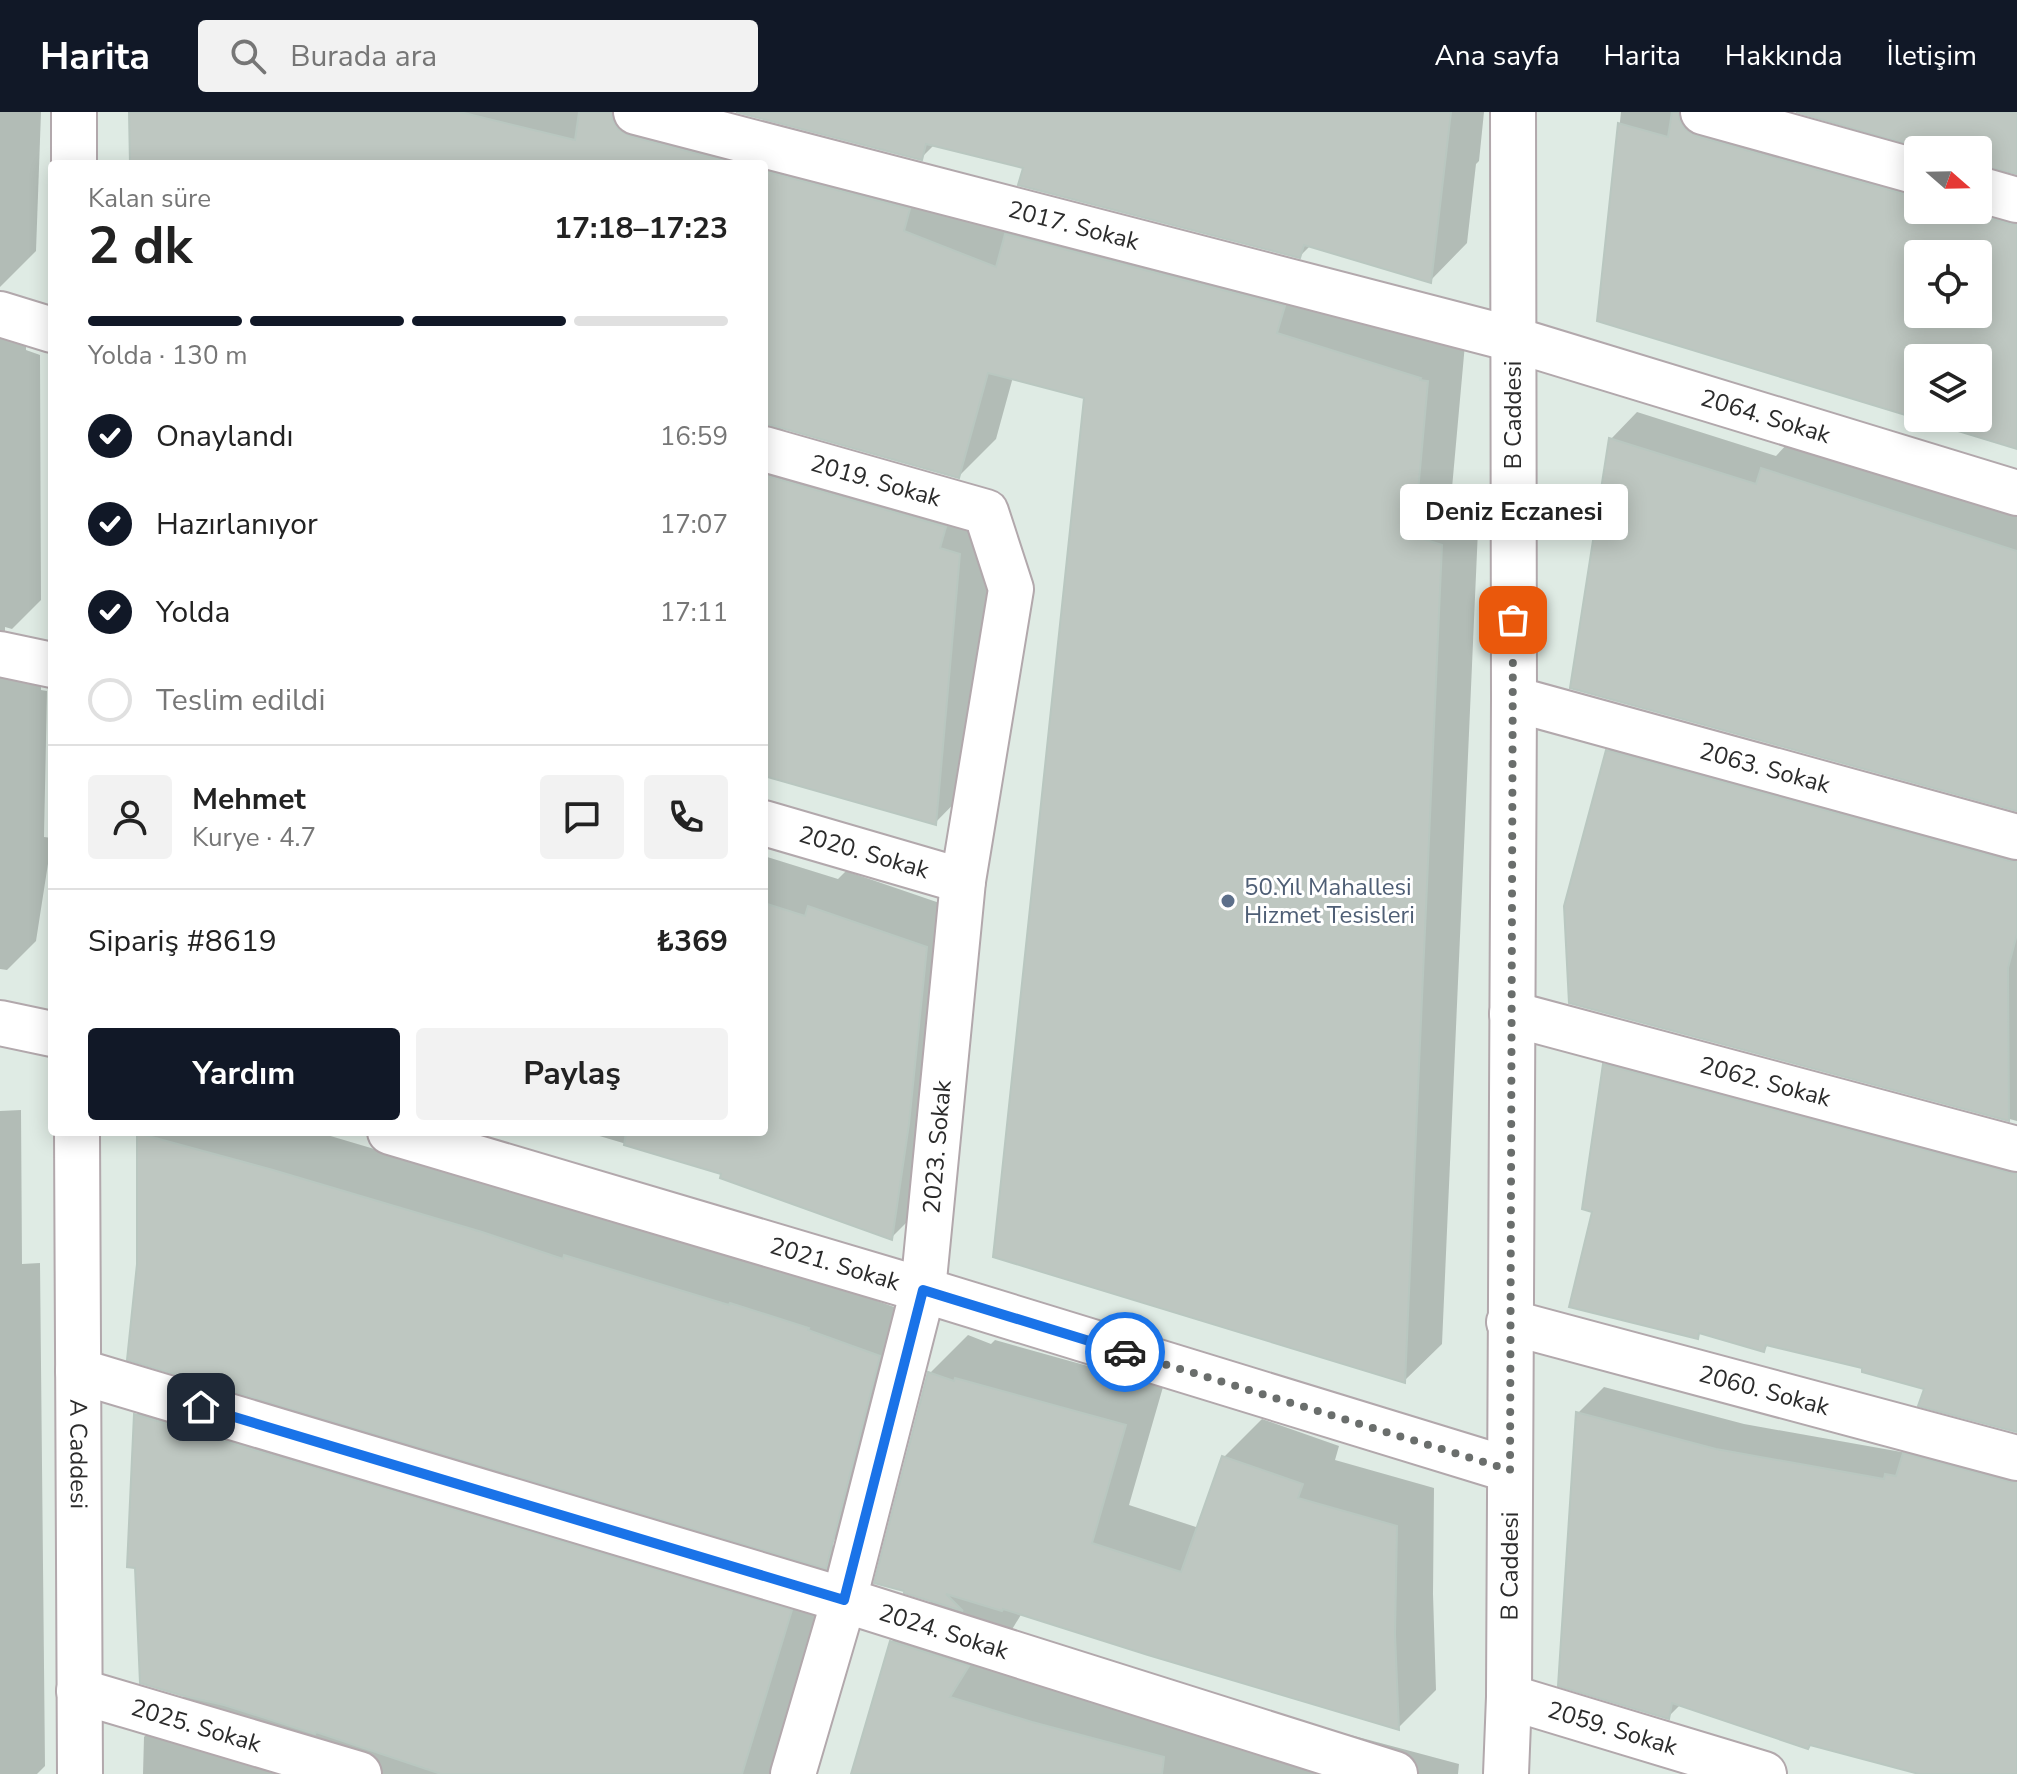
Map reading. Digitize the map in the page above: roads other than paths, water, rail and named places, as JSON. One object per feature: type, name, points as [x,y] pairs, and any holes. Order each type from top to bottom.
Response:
[{"type":"street","points":[[74,112],[74,160]]},
{"type":"street","name":"2017. Sokak","points":[[636,112],[1512,339]]},
{"type":"street","name":"B Caddesi","points":[[1506,1774],[1509,1697],[1514,699],[1513,112]]},
{"type":"street","points":[[1703,112],[1904,168]]},
{"type":"street","points":[[1992,193],[2017,200]]},
{"type":"street","points":[[0,314],[48,329]]},
{"type":"street","name":"2064. Sokak","points":[[1512,339],[2017,493]]},
{"type":"street","name":"2019. Sokak","points":[[768,450],[986,512]]},
{"type":"street","name":"2023. Sokak","points":[[793,1774],[844,1600],[923,1290],[963,881],[1011,589],[986,512]]},
{"type":"street","points":[[0,654],[48,664]]},
{"type":"street","name":"2063. Sokak","points":[[1514,699],[2017,837]]},
{"type":"street","name":"2020. Sokak","points":[[768,824],[963,881]]},
{"type":"street","name":"2062. Sokak","points":[[1512,1014],[2017,1149]]},
{"type":"street","points":[[0,1023],[48,1033]]},
{"type":"street","name":"A Caddesi","points":[[77,1136],[80,1774]]},
{"type":"street","name":"2021. Sokak","points":[[403,1136],[923,1290],[1510,1470]]},
{"type":"street","name":"2060. Sokak","points":[[1509,1322],[2017,1458]]},
{"type":"street","name":"2024. Sokak","points":[[78,1371],[844,1600],[1395,1774]]},
{"type":"street","name":"2025. Sokak","points":[[79,1691],[359,1774]]},
{"type":"street","name":"2059. Sokak","points":[[1509,1697],[1764,1774]]},
{"type":"place","name":"Deniz Eczanesi","points":[[1513,620]]},
{"type":"place","name":"50.Yıl Mahallesi Hizmet Tesisleri","points":[[1228,901]]}]
